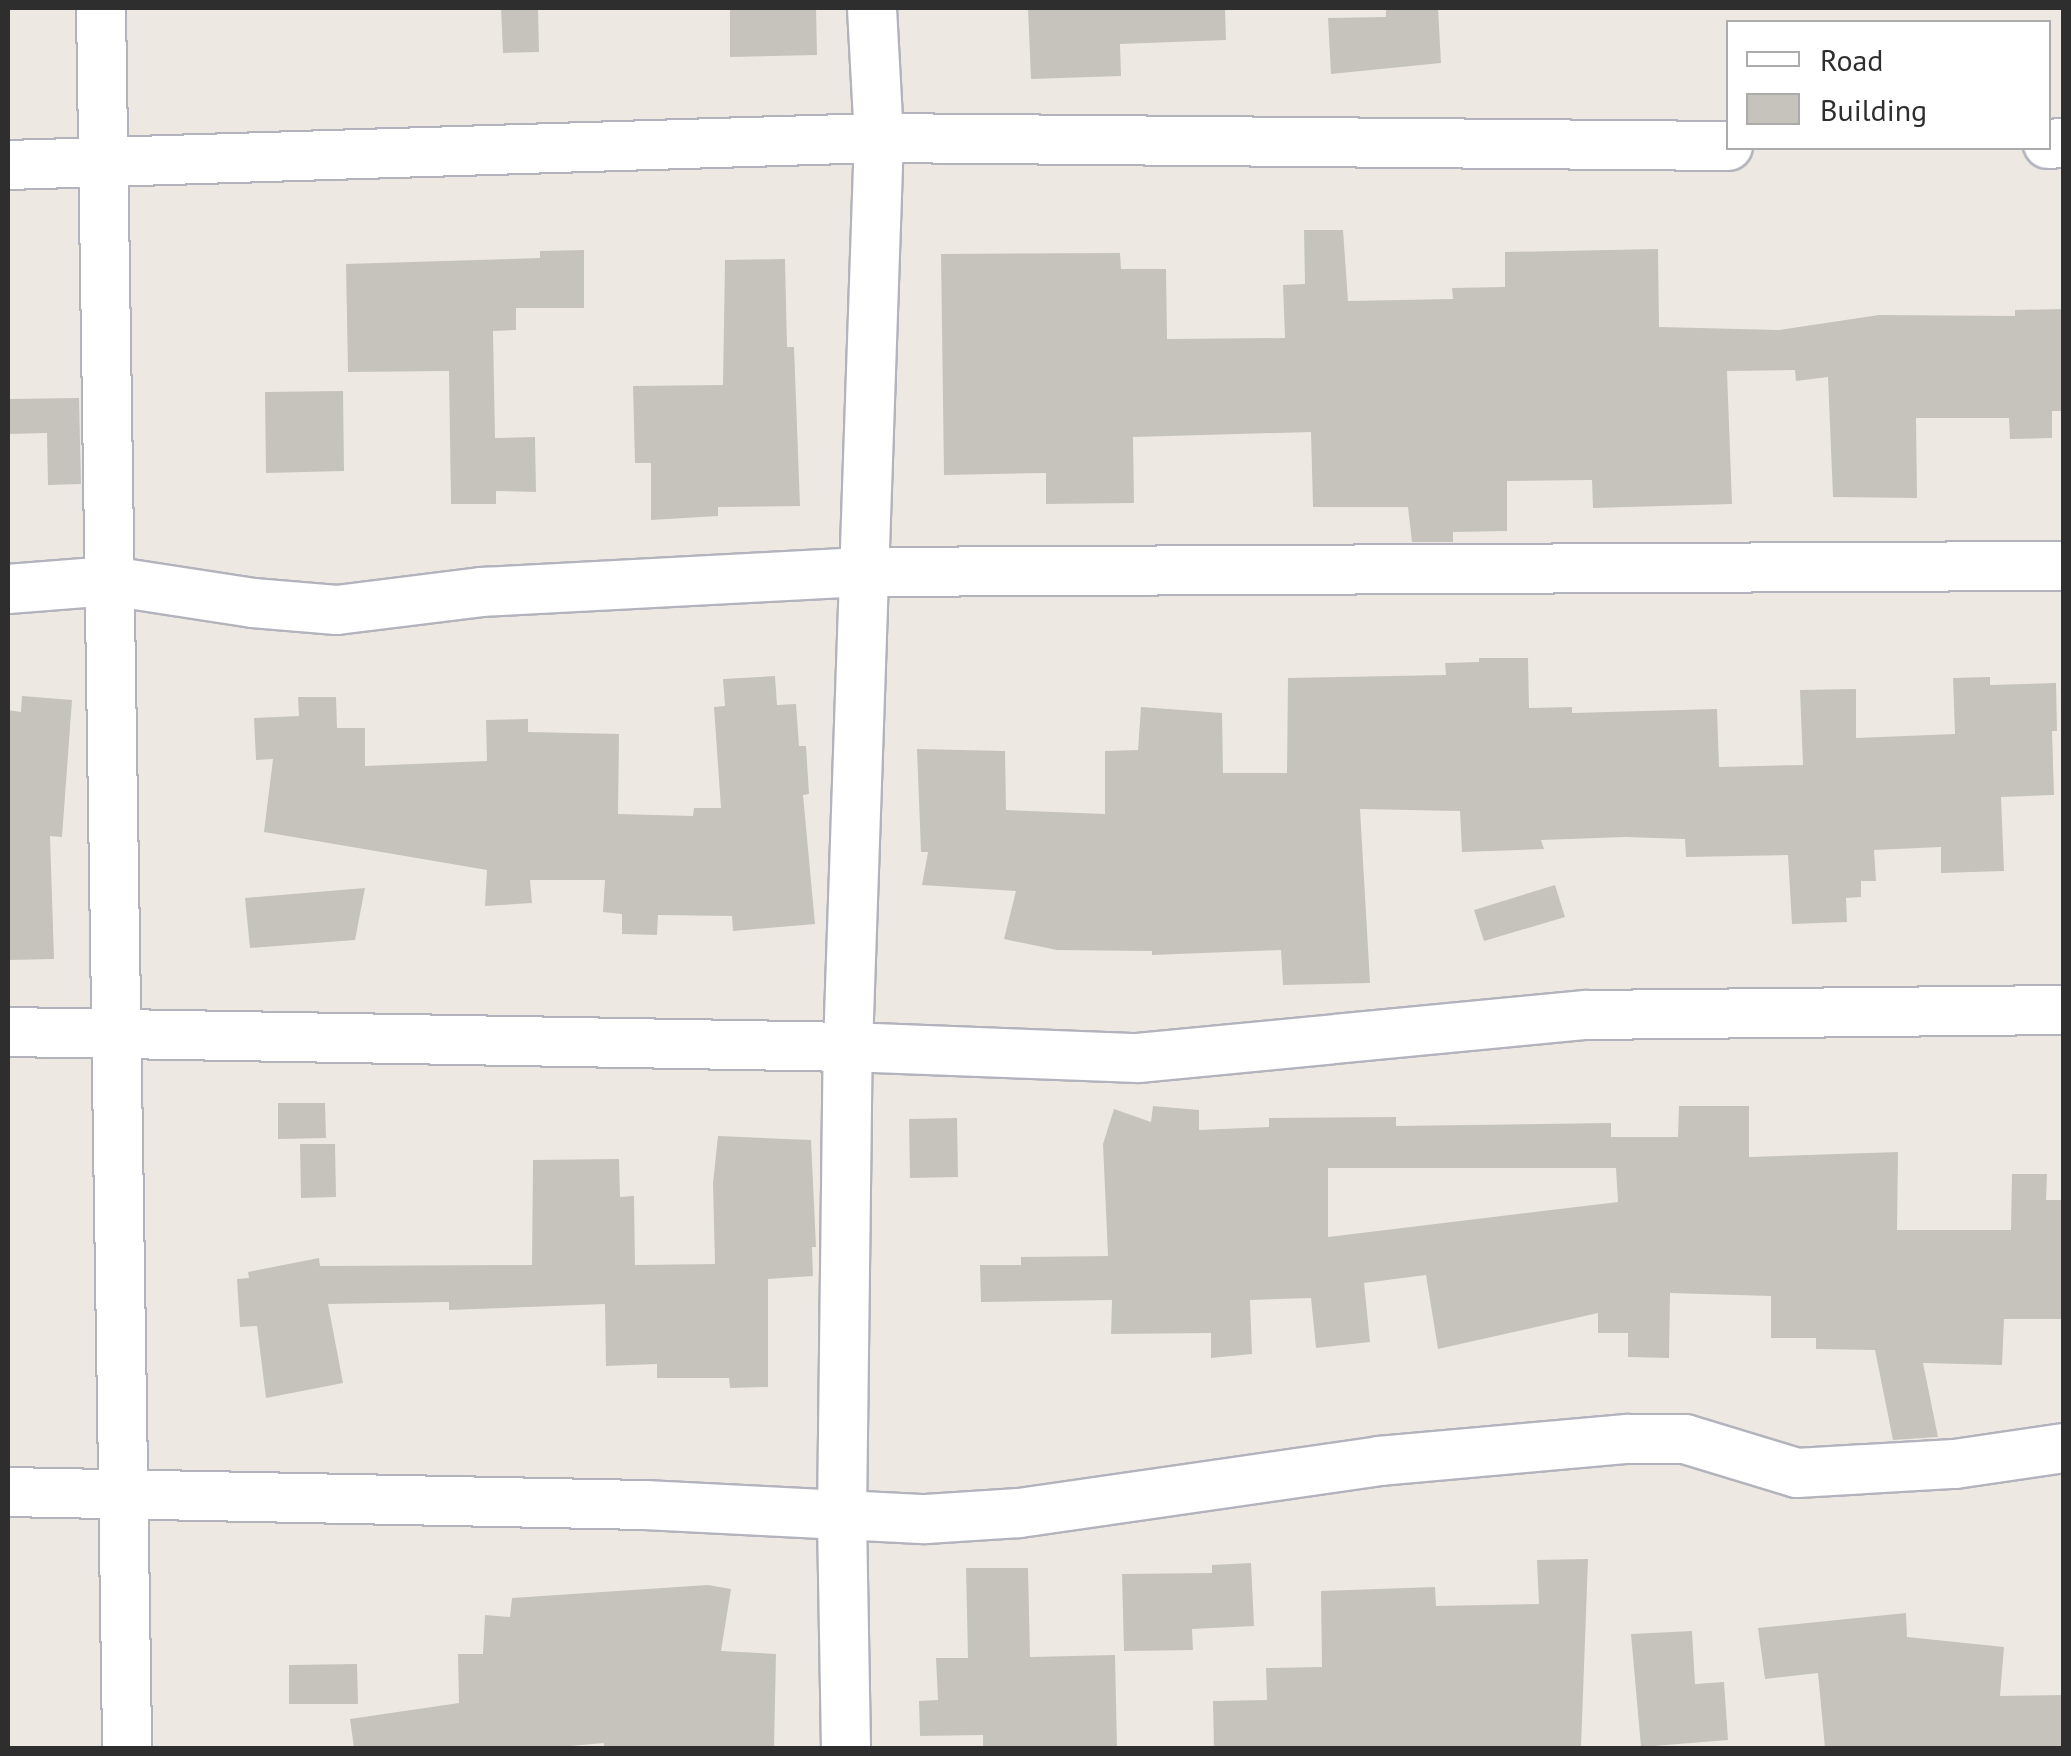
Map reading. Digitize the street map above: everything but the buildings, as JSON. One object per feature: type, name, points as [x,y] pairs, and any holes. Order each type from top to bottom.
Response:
[{"type":"street","points":[[102,8],[127,1748]]},
{"type":"street","points":[[846,1748],[842,1516],[848,1047],[879,138],[872,8]]},
{"type":"street","points":[[8,165],[879,138],[1726,146]]},
{"type":"street","points":[[8,589],[110,580],[253,603],[337,610],[481,592],[862,572],[2064,566]]},
{"type":"street","points":[[8,1032],[848,1047],[1138,1058],[1586,1016],[2064,1010]]},
{"type":"street","points":[[8,1492],[123,1491],[447,1503],[646,1505],[926,1519],[1019,1513],[1378,1461],[1627,1439],[1685,1439],[1797,1473],[1955,1464],[2064,1448]]}]
